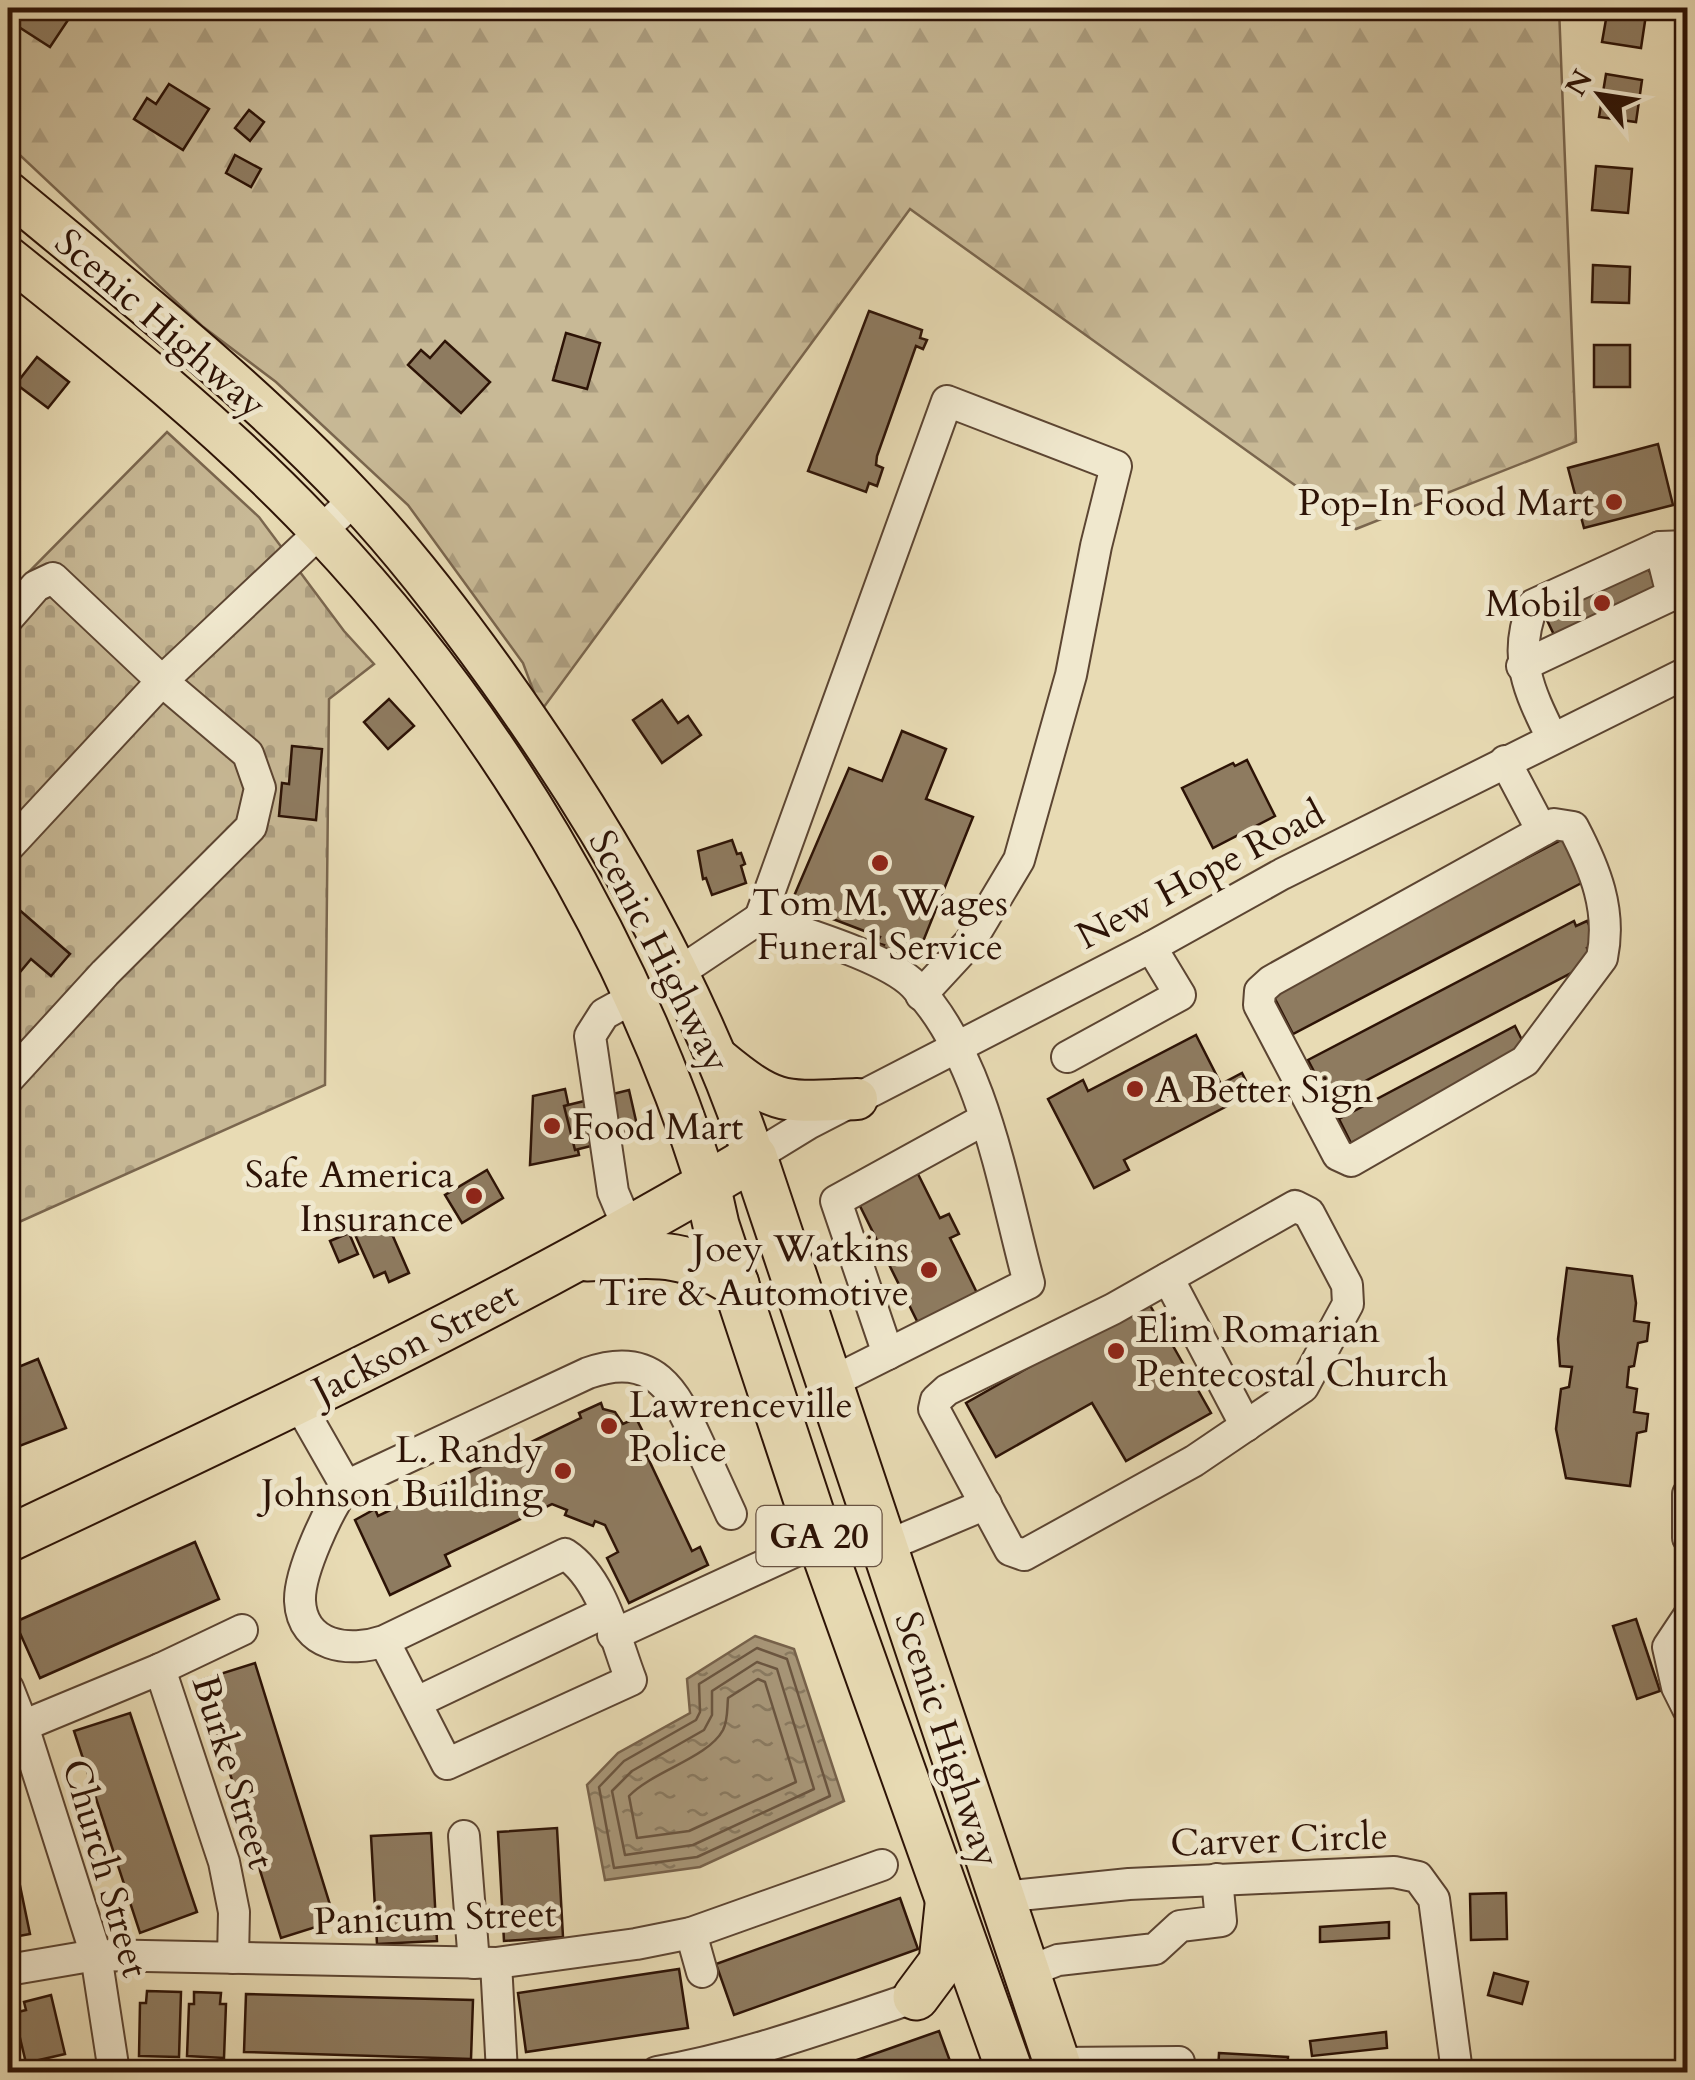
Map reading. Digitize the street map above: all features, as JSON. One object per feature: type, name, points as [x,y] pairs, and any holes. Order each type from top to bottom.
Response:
[{"type":"highway","name":"Jackson Street","points":[[8,1539],[298,1402],[580,1258],[754,1156]]},
{"type":"highway","name":"Scenic Highway","points":[[754,1156],[1058,2068]]},
{"type":"highway","name":"Scenic Highway","points":[[707,1184],[716,1225],[820,1537],[1010,2072]]},
{"type":"highway","points":[[580,1258],[676,1256],[706,1264],[736,1284]]},
{"type":"highway","points":[[916,1997],[942,1962],[948,1893]]},
{"type":"highway","points":[[916,1997],[956,1998],[972,2003],[992,2017]]},
{"type":"main road","name":"Scenic Highway","points":[[8,192],[218,367],[355,499],[459,624],[590,811],[678,973],[754,1156]]},
{"type":"main road","name":"Scenic Highway","points":[[8,256],[198,414],[321,532],[428,657],[471,715],[571,871],[635,997],[686,1120],[707,1184]]},
{"type":"main road","points":[[714,1055],[752,1086],[779,1100],[857,1099]]},
{"type":"street","points":[[678,973],[760,918],[947,401],[1116,466],[1070,675],[1018,860],[970,942],[921,995]]},
{"type":"street","points":[[8,848],[162,681],[355,499]]},
{"type":"street","points":[[1522,666],[1668,597],[1674,546],[1533,605],[1522,666],[1552,738]]},
{"type":"street","points":[[8,618],[36,586],[53,578],[162,681],[248,754],[260,788],[252,827],[105,973],[8,1079]]},
{"type":"street","name":"New Hope Road","points":[[754,1156],[1282,874],[1688,672]]},
{"type":"street","points":[[1506,761],[1542,831]]},
{"type":"street","points":[[1554,824],[1573,827],[1593,866],[1604,907],[1606,937],[1602,958],[1525,1061],[1351,1161],[1338,1155],[1259,1005],[1260,991],[1271,981],[1542,831],[1554,824]]},
{"type":"street","points":[[760,918],[862,954],[913,984],[940,1016],[973,1084],[1029,1283],[830,1383]]},
{"type":"street","points":[[1067,1057],[1180,996],[1151,947]]},
{"type":"street","points":[[629,1230],[613,1192],[590,1036],[604,1014],[635,997]]},
{"type":"street","points":[[888,1354],[836,1201],[984,1118]]},
{"type":"street","points":[[1295,1206],[1309,1214],[1340,1271],[1347,1285],[1348,1304],[1303,1387],[1246,1426],[1194,1460],[1024,1555],[1010,1550],[934,1409],[936,1400],[947,1390],[1113,1309],[1295,1206]]},
{"type":"street","points":[[1168,1278],[1246,1426]]},
{"type":"street","points":[[384,1640],[447,1764],[631,1680],[610,1623],[580,1564],[565,1554],[384,1640],[354,1648],[332,1644],[311,1628],[300,1601],[309,1565],[336,1499],[346,1486],[588,1373],[603,1368],[630,1368],[654,1376],[673,1392],[731,1514]]},
{"type":"street","points":[[298,1402],[346,1486]]},
{"type":"street","points":[[1688,1494],[1688,1538]]},
{"type":"street","points":[[884,1547],[986,1504]]},
{"type":"street","points":[[416,1702],[776,1561],[820,1537]]},
{"type":"street","points":[[1688,1617],[1668,1647],[1677,1688],[1688,1710]]},
{"type":"street","points":[[15,1729],[242,1630]]},
{"type":"street","name":"Burke Street","points":[[160,1669],[224,1862],[234,1912],[232,1958]]},
{"type":"street","name":"Church Street","points":[[8,1688],[15,1729],[96,1955],[114,2072]]},
{"type":"street","points":[[464,1836],[502,2072]]},
{"type":"street","name":"Panicum Street","points":[[8,1970],[96,1955],[485,1963],[691,1933],[882,1864]]},
{"type":"street","name":"Carver Circle","points":[[1001,1897],[1217,1879],[1394,1872],[1418,1877],[1434,1899],[1457,2072]]},
{"type":"street","points":[[1027,1972],[1058,1960],[1156,1949],[1180,1926],[1221,1921],[1217,1879]]},
{"type":"street","points":[[691,1933],[702,1972]]},
{"type":"street","points":[[657,2072],[694,2066],[916,1997]]},
{"type":"street","points":[[1058,2068],[1179,2062]]},
{"type":"green space","points":[[8,8],[1559,8],[1576,442],[1356,529],[910,209],[541,711],[523,663],[408,505],[276,382],[202,326],[8,144]]},
{"type":"green space","points":[[167,432],[259,517],[344,631],[374,664],[329,699],[325,1085],[8,1227],[8,593]]},
{"type":"water","points":[[755,1636],[794,1649],[844,1801],[700,1867],[605,1880],[587,1785],[618,1753],[690,1713],[687,1679]]},
{"type":"building","points":[[14,8],[76,8],[50,47],[8,20]]},
{"type":"building","points":[[1608,8],[1647,8],[1641,48],[1602,42]]},
{"type":"building","points":[[1606,74],[1642,80],[1636,122],[1599,117]]},
{"type":"building","points":[[169,84],[209,109],[183,150],[134,119],[147,98],[156,104]]},
{"type":"building","points":[[249,110],[264,122],[250,141],[235,128]]},
{"type":"building","points":[[235,155],[261,169],[251,187],[226,173]]},
{"type":"building","points":[[1596,166],[1632,169],[1628,213],[1592,210]]},
{"type":"building","points":[[1593,265],[1630,267],[1629,303],[1592,302]]},
{"type":"building","points":[[869,311],[922,330],[920,338],[927,340],[923,349],[916,346],[877,456],[876,465],[883,468],[877,486],[869,483],[866,492],[808,471]]},
{"type":"building","points":[[566,333],[600,343],[587,389],[553,380]]},
{"type":"building","points":[[445,341],[490,382],[461,413],[408,365],[421,350],[430,358]]},
{"type":"building","points":[[1594,345],[1630,345],[1630,387],[1594,387]]},
{"type":"building","points":[[37,357],[69,382],[48,408],[16,384]]},
{"type":"building","points":[[1658,444],[1673,505],[1584,528],[1568,468]]},
{"type":"building","name":"Mobil","points":[[1647,566],[1659,591],[1557,641],[1545,616]]},
{"type":"building","points":[[389,699],[414,726],[388,749],[364,722]]},
{"type":"building","points":[[662,700],[678,723],[688,716],[701,735],[662,763],[633,720]]},
{"type":"building","name":"Tom M. Wages Funeral Service","points":[[902,731],[946,749],[926,799],[973,817],[916,959],[910,957],[907,963],[881,953],[884,945],[877,943],[880,937],[791,903],[849,768],[882,781]]},
{"type":"building","points":[[292,746],[322,749],[316,820],[279,816],[282,783],[289,784]]},
{"type":"building","points":[[1247,760],[1275,816],[1213,848],[1182,788]]},
{"type":"building","points":[[1569,836],[1591,878],[1293,1034],[1271,991]]},
{"type":"building","points":[[732,840],[745,864],[741,866],[746,883],[712,895],[706,878],[703,879],[698,851]]},
{"type":"building","points":[[8,900],[70,954],[51,976],[31,959],[21,971],[15,965],[8,974]]},
{"type":"building","points":[[1574,921],[1576,926],[1587,921],[1598,942],[1587,948],[1594,961],[1329,1100],[1308,1060]]},
{"type":"building","points":[[1515,1026],[1527,1050],[1351,1143],[1339,1119]]},
{"type":"building","points":[[1196,1035],[1221,1084],[1242,1073],[1252,1093],[1124,1160],[1129,1170],[1094,1188],[1048,1099],[1083,1080],[1088,1091]]},
{"type":"building","name":"Food Mart","points":[[565,1089],[579,1155],[530,1165],[533,1096]]},
{"type":"building","points":[[629,1090],[639,1134],[575,1150],[564,1106]]},
{"type":"building","name":"Safe America Insurance","points":[[487,1170],[503,1198],[462,1223],[445,1195]]},
{"type":"building","name":"Joey Watkins Tire & Automotive","points":[[917,1172],[940,1218],[949,1214],[959,1234],[950,1238],[979,1297],[920,1327],[858,1202]]},
{"type":"building","points":[[385,1218],[409,1273],[389,1282],[385,1272],[374,1277],[352,1228]]},
{"type":"building","points":[[349,1233],[358,1254],[339,1262],[330,1241]]},
{"type":"building","points":[[1567,1268],[1632,1276],[1634,1321],[1649,1323],[1647,1341],[1638,1343],[1634,1366],[1629,1367],[1627,1387],[1637,1389],[1634,1412],[1648,1414],[1646,1431],[1637,1433],[1630,1486],[1566,1478],[1556,1429],[1561,1389],[1569,1387],[1572,1367],[1560,1366],[1558,1339]]},
{"type":"building","name":"Elim Romarian Pentecostal Church","points":[[1147,1300],[1211,1413],[1126,1461],[1092,1403],[996,1457],[966,1403]]},
{"type":"building","points":[[38,1359],[66,1428],[17,1447],[8,1424],[8,1385],[15,1382],[11,1370]]},
{"type":"building","name":"L. Randy Johnson Building","points":[[601,1403],[603,1409],[615,1412],[623,1424],[636,1418],[644,1434],[638,1437],[692,1551],[700,1547],[708,1565],[629,1603],[607,1558],[618,1552],[605,1525],[595,1521],[593,1526],[565,1515],[567,1510],[552,1504],[445,1555],[450,1566],[390,1595],[355,1520],[375,1509],[378,1516],[581,1418],[579,1413]]},
{"type":"building","points":[[195,1542],[219,1599],[40,1678],[15,1622]]},
{"type":"building","points":[[1636,1619],[1660,1691],[1637,1699],[1613,1626]]},
{"type":"building","points":[[255,1663],[335,1921],[281,1938],[201,1680]]},
{"type":"building","points":[[130,1713],[197,1912],[140,1933],[74,1731]]},
{"type":"building","points":[[557,1828],[563,1937],[504,1941],[498,1832]]},
{"type":"building","points":[[431,1833],[437,1941],[377,1944],[371,1836]]},
{"type":"building","points":[[18,1876],[30,1934],[8,1938],[8,1878]]},
{"type":"building","points":[[1506,1893],[1507,1939],[1471,1940],[1470,1894]]},
{"type":"building","points":[[900,1898],[918,1949],[734,2015],[716,1964]]},
{"type":"building","points":[[1389,1922],[1389,1938],[1320,1942],[1320,1927]]},
{"type":"building","points":[[679,1969],[688,2028],[526,2052],[518,1993]]},
{"type":"building","points":[[1494,1973],[1528,1982],[1522,2004],[1488,1995]]},
{"type":"building","points":[[147,1991],[181,1992],[179,2057],[139,2056],[140,2003],[146,2003]]},
{"type":"building","points":[[194,1992],[221,1993],[220,2004],[226,2004],[224,2058],[187,2056],[189,2004],[194,2004]]},
{"type":"building","points":[[246,1994],[473,2000],[471,2059],[244,2052]]},
{"type":"building","points":[[51,1995],[65,2054],[26,2063],[14,2013],[26,2010],[24,2002]]},
{"type":"building","points":[[8,2029],[17,2067],[8,2069]]},
{"type":"building","points":[[939,2031],[954,2072],[823,2072]]},
{"type":"building","points":[[1386,2032],[1387,2048],[1312,2056],[1310,2041]]},
{"type":"building","points":[[1219,2053],[1288,2057],[1287,2072],[1218,2072]]},
{"type":"place","name":"Pop-In Food Mart","points":[[1614,502]]},
{"type":"place","name":"Mobil","points":[[1602,603]]},
{"type":"place","name":"Tom M. Wages Funeral Service","points":[[880,863]]},
{"type":"place","name":"A Better Sign","points":[[1135,1089]]},
{"type":"place","name":"Food Mart","points":[[552,1126]]},
{"type":"place","name":"Safe America Insurance","points":[[474,1196]]},
{"type":"place","name":"Joey Watkins Tire & Automotive","points":[[929,1270]]},
{"type":"place","name":"Elim Romarian Pentecostal Church","points":[[1116,1351]]},
{"type":"place","name":"Lawrenceville Police","points":[[609,1426]]},
{"type":"place","name":"L. Randy Johnson Building","points":[[563,1471]]}]
